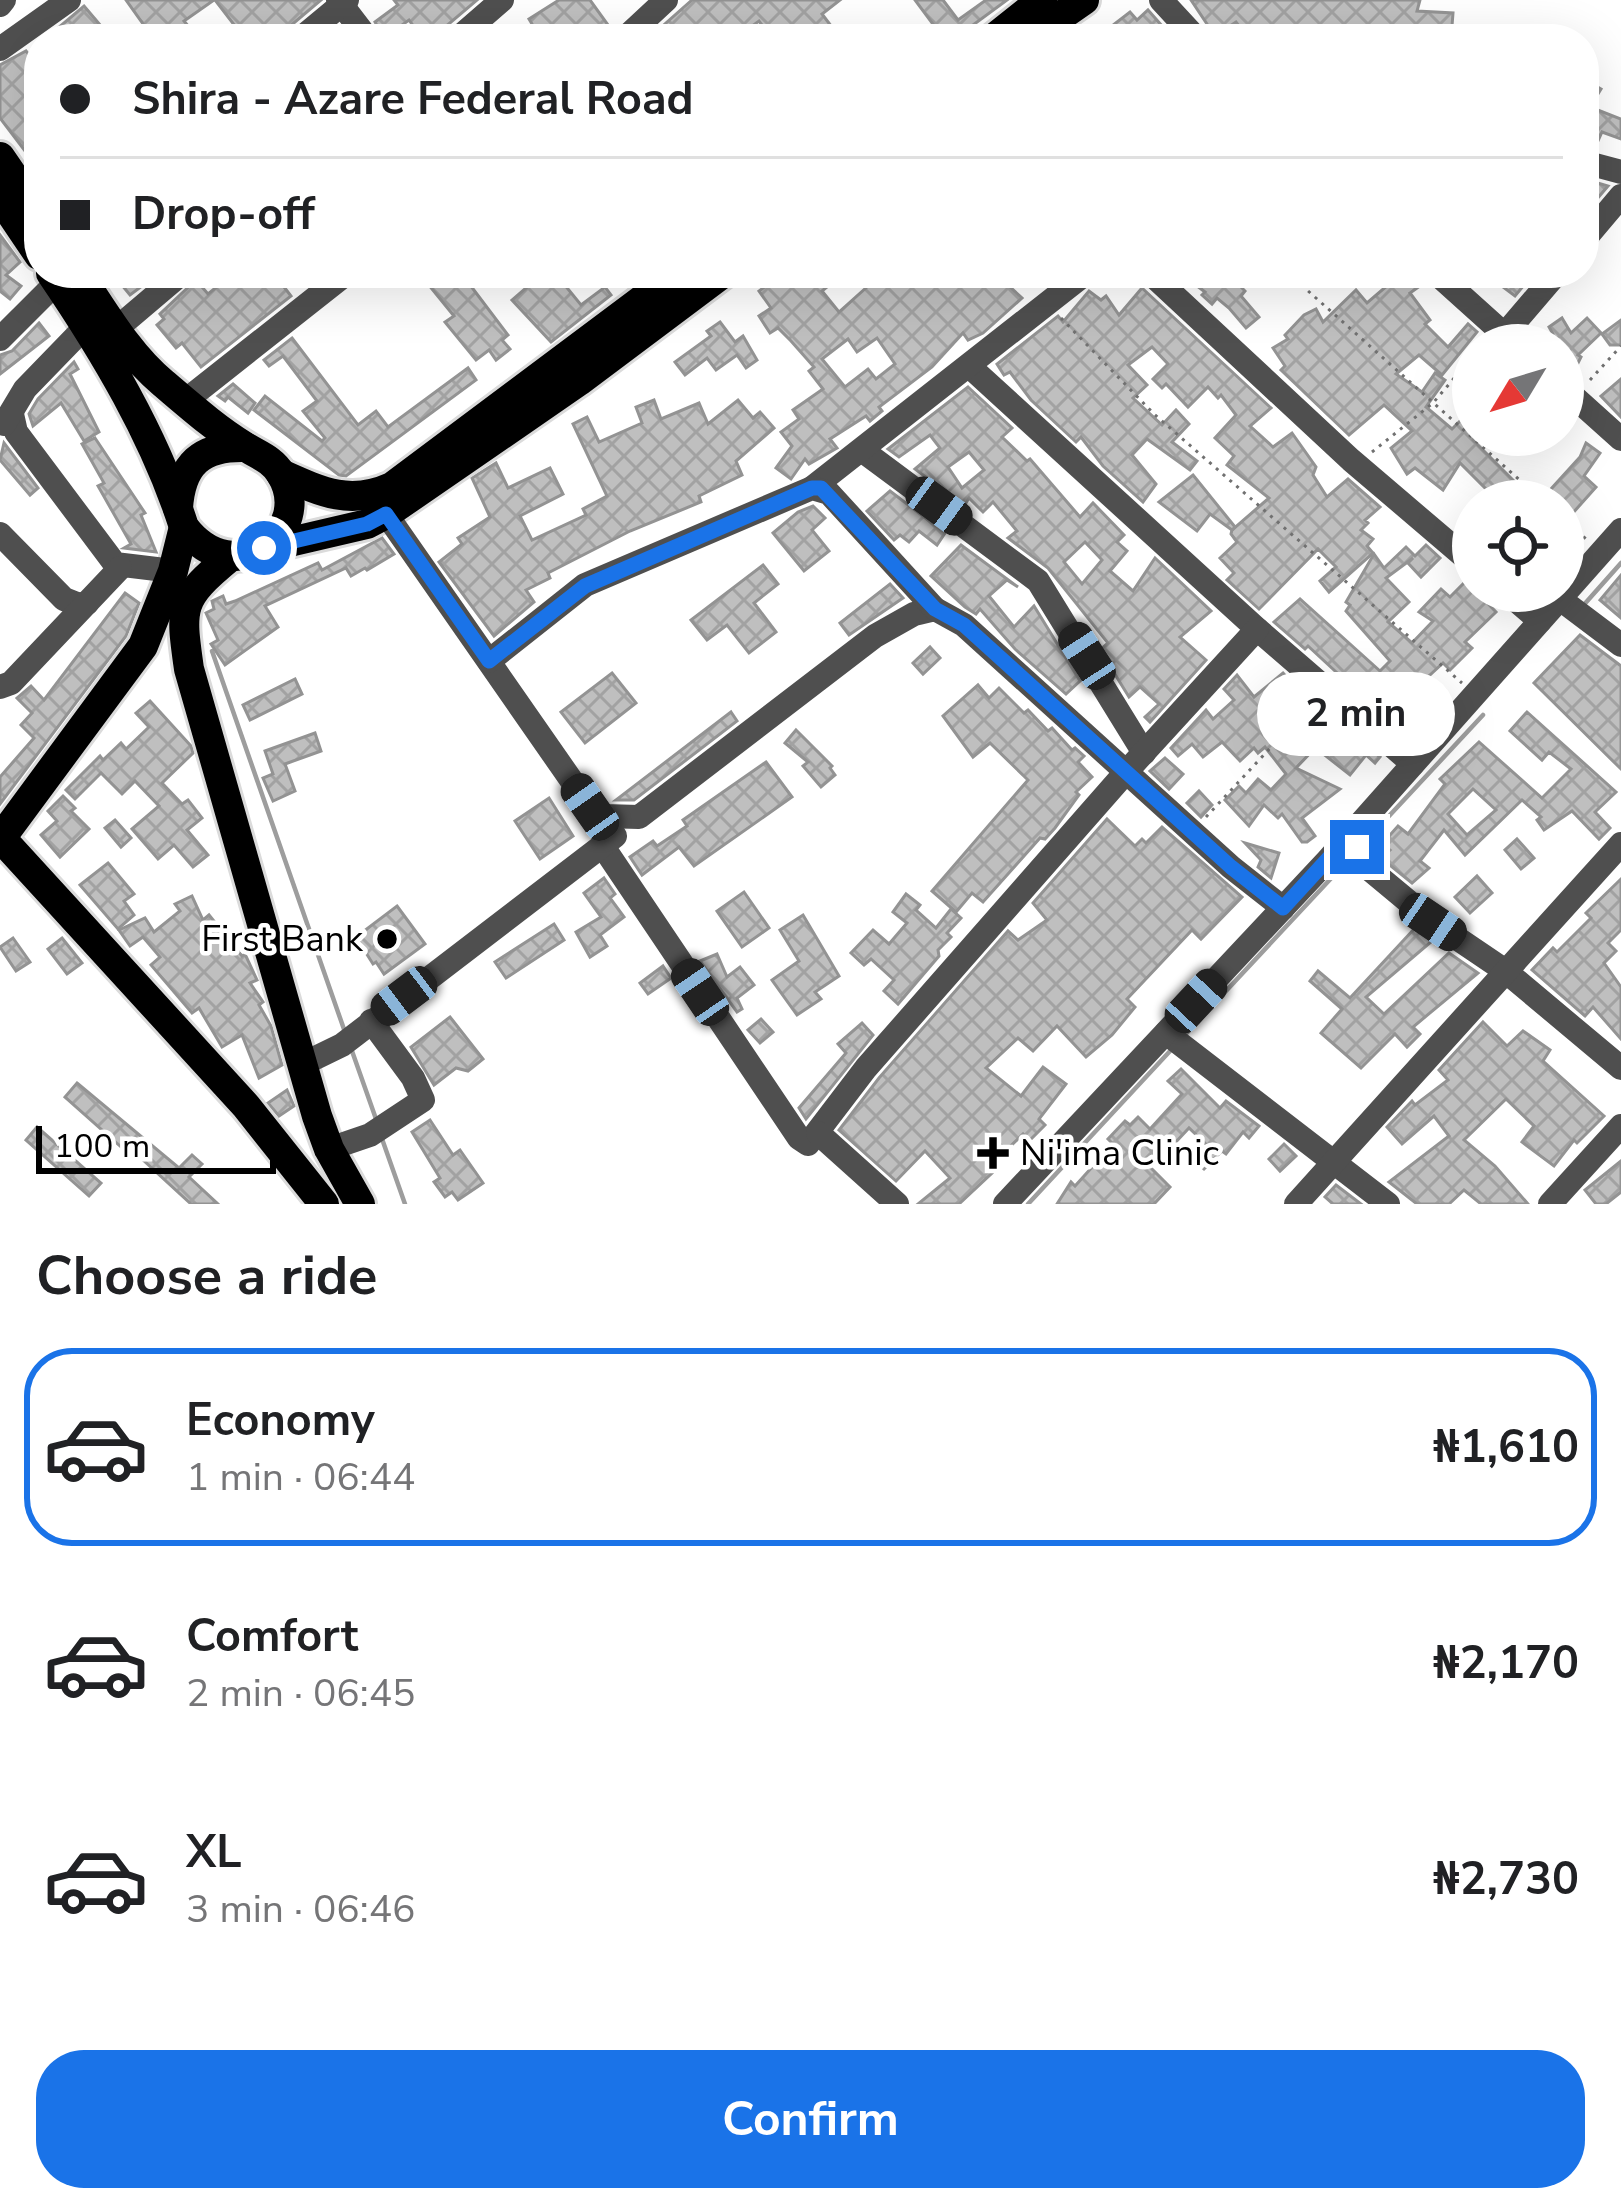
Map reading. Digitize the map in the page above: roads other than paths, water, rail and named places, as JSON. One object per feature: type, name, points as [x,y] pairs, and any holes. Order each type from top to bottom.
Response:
[{"type":"main road","points":[[0,157],[24,192]]},
{"type":"main road","points":[[0,197],[24,233]]},
{"type":"main road","points":[[71,288],[101,327],[139,361],[245,447],[266,457],[281,474],[288,494],[287,514],[279,534],[264,548]]},
{"type":"main road","points":[[101,327],[181,518],[195,542],[211,553],[230,557],[367,524],[386,514],[569,372],[649,288]]},
{"type":"main road","points":[[281,474],[328,495],[371,496],[700,288]]},
{"type":"main road","points":[[245,447],[224,446],[204,454],[188,468],[179,487],[181,518],[173,571],[143,646],[0,838],[246,1106],[324,1204]]},
{"type":"main road","points":[[230,557],[194,590],[184,608],[189,669],[329,1149],[361,1204]]},
{"type":"street","points":[[35,24],[69,0]]},
{"type":"street","points":[[474,24],[502,0]]},
{"type":"street","points":[[640,24],[666,0]]},
{"type":"street","points":[[1161,0],[1183,24]]},
{"type":"street","points":[[317,24],[342,2]]},
{"type":"street","points":[[1599,222],[1621,196]]},
{"type":"street","points":[[0,339],[50,288]]},
{"type":"street","points":[[160,288],[101,327],[25,389],[6,422],[120,568],[173,571]]},
{"type":"street","points":[[185,401],[328,288]]},
{"type":"street","points":[[489,661],[585,586],[812,488],[1067,288]]},
{"type":"street","points":[[1166,288],[1452,546]]},
{"type":"street","points":[[1453,288],[1492,324]]},
{"type":"street","points":[[1521,324],[1546,288]]},
{"type":"street","points":[[969,366],[1257,629],[1413,764]]},
{"type":"street","points":[[1584,406],[1621,439]]},
{"type":"street","points":[[862,451],[1038,581],[1135,763],[1192,832],[1283,908]]},
{"type":"street","points":[[812,488],[829,493],[935,609],[964,625],[1135,763]]},
{"type":"street","points":[[386,514],[590,807],[604,816],[639,817]]},
{"type":"street","points":[[1584,583],[1601,552],[1621,530]]},
{"type":"street","points":[[2,541],[64,599],[87,603]]},
{"type":"street","points":[[0,687],[11,683],[120,568]]},
{"type":"street","points":[[303,1064],[357,1033],[875,636],[914,614],[935,609]]},
{"type":"street","points":[[1530,612],[1540,621]]},
{"type":"street","points":[[1005,1204],[1176,1040],[1283,908],[1355,850],[1413,764],[1540,621],[1560,612]]},
{"type":"street","points":[[1578,612],[1621,645]]},
{"type":"street","points":[[602,845],[799,1138],[808,1144],[866,1068],[1257,629]]},
{"type":"street","points":[[1296,1204],[1621,844]]},
{"type":"street","points":[[1355,850],[1433,922],[1504,970],[1621,1067]]},
{"type":"street","points":[[329,1149],[377,1131],[423,1100],[357,1033]]},
{"type":"street","points":[[1176,1040],[1388,1204]]},
{"type":"street","points":[[1550,1204],[1621,1126]]},
{"type":"street","points":[[818,1133],[897,1204]]},
{"type":"waterway","points":[[1584,605],[1621,563]]},
{"type":"waterway","points":[[212,651],[346,1035]]},
{"type":"waterway","points":[[1363,844],[1483,715]]},
{"type":"waterway","points":[[1183,1037],[1351,857]]},
{"type":"waterway","points":[[1028,1204],[1171,1050]]},
{"type":"waterway","points":[[352,1051],[376,1119]]},
{"type":"waterway","points":[[381,1136],[405,1204]]},
{"type":"place","name":"First Bank","points":[[387,939]]},
{"type":"place","name":"Ni'ima Clinic","points":[[993,1153]]}]
